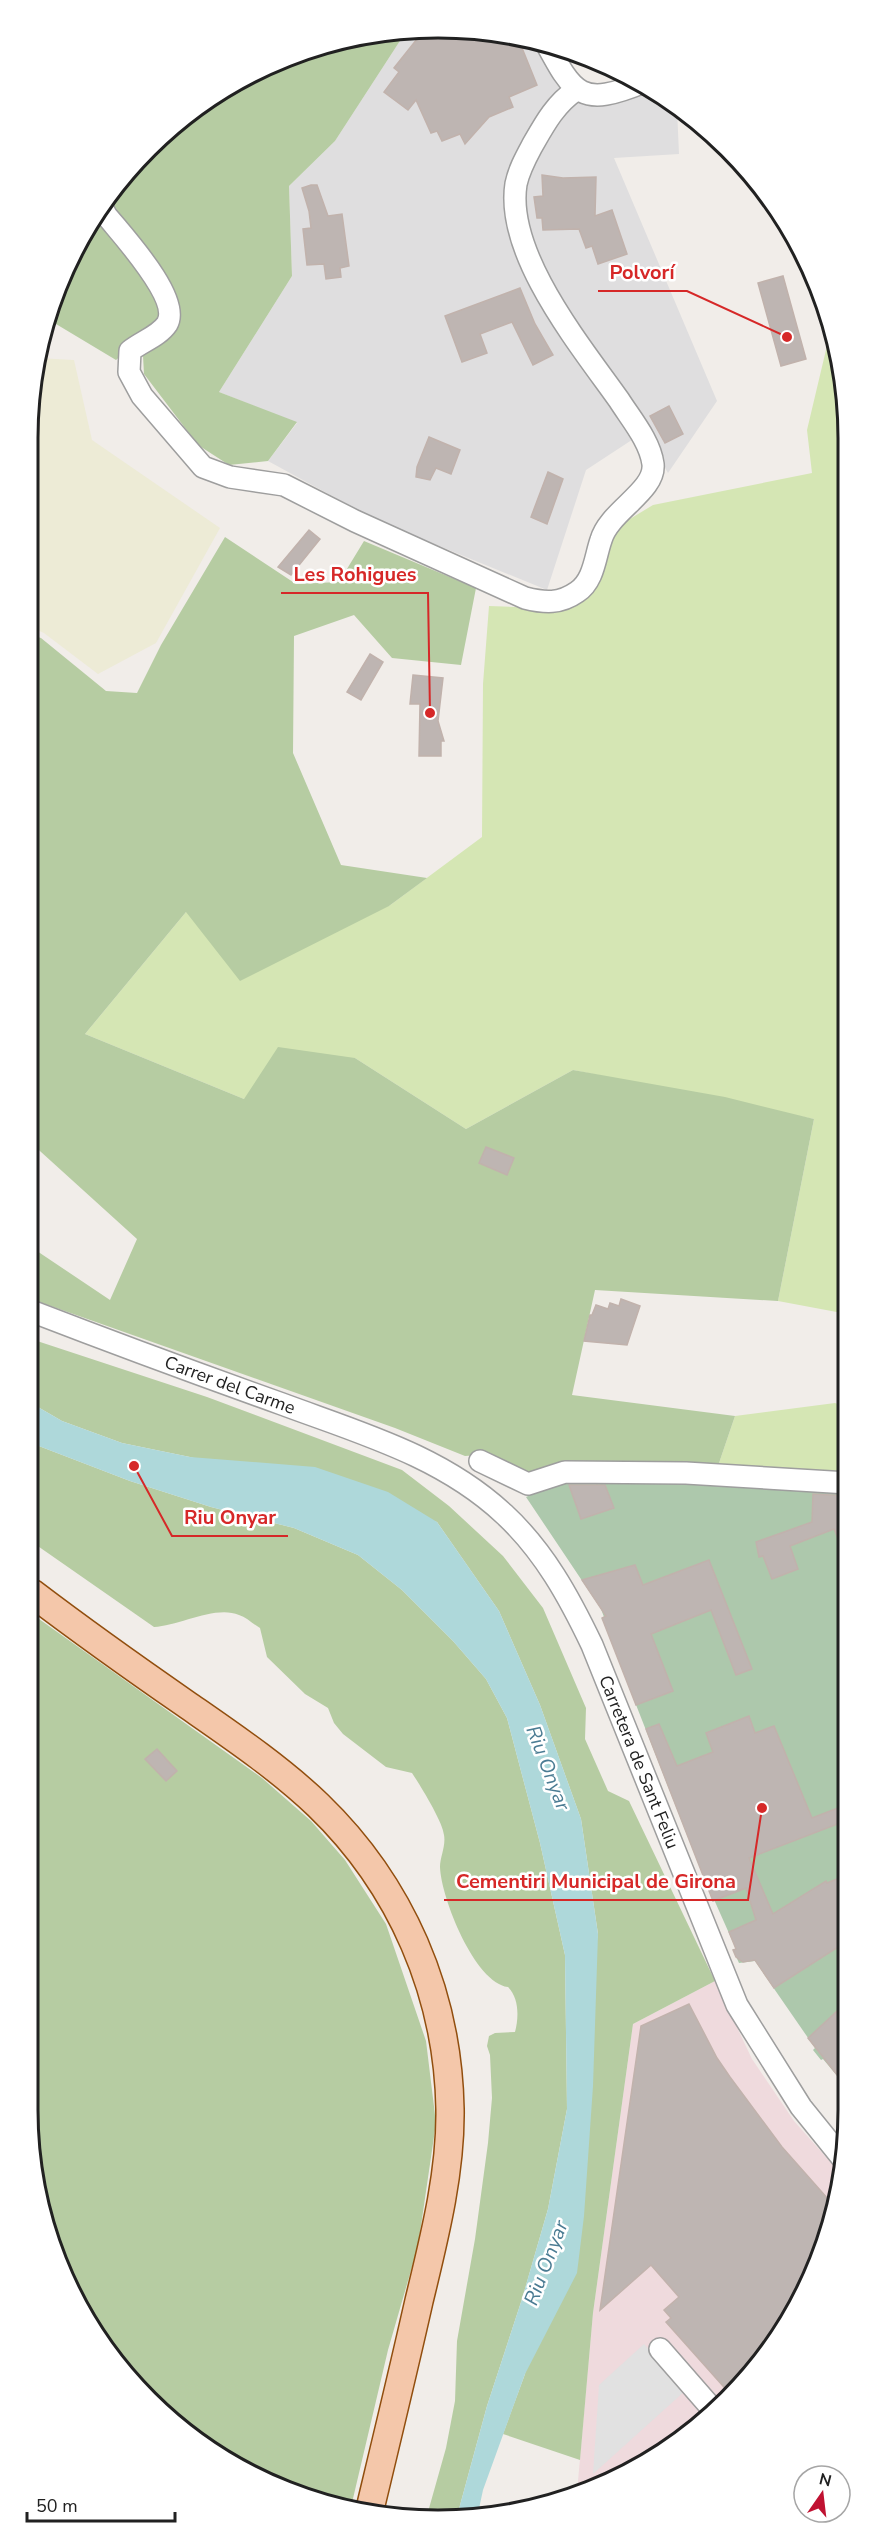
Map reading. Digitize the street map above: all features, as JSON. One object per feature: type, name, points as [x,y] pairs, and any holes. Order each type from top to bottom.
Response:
[{"type":"main road","points":[[38,1597],[252,1750],[318,1805],[364,1855],[383,1882],[406,1922],[423,1964],[435,2001],[447,2072],[450,2110],[448,2140],[443,2185],[429,2261],[371,2505]]},
{"type":"street","points":[[552,54],[566,81],[576,90],[596,95],[629,86]]},
{"type":"street","points":[[106,214],[155,278],[171,310],[167,323],[130,351],[127,362],[129,372],[142,396],[203,467],[230,477],[284,485],[355,521],[525,598],[552,603],[579,591],[585,584],[606,527],[615,514],[646,485],[652,474],[653,464],[638,428],[572,333],[533,268],[521,238],[515,197],[521,166],[554,110],[576,90]]},
{"type":"street","name":"Carrer del Carme","points":[[38,1314],[392,1444],[429,1461]]},
{"type":"street","name":"Carretera de Sant Feliu","points":[[429,1461],[478,1492],[504,1514],[531,1542],[571,1602],[592,1645],[737,2005],[801,2107],[836,2151]]},
{"type":"street","points":[[480,1461],[528,1484],[565,1472],[686,1473],[838,1482]]},
{"type":"street","points":[[660,2349],[709,2405]]},
{"type":"shaded area","points":[[412,38],[464,38],[542,51],[555,55],[571,76],[588,86],[624,83],[677,117],[679,154],[614,158],[717,401],[668,473],[644,432],[586,470],[547,590],[378,521],[268,461],[297,423],[219,392],[292,276],[289,186],[335,141],[401,39]]},
{"type":"shaded area","points":[[45,358],[74,360],[92,440],[220,528],[156,643],[98,674],[38,630],[38,412]]},
{"type":"shaded area","points":[[715,1981],[752,2059],[794,2121],[834,2166],[825,2214],[808,2263],[785,2310],[756,2354],[721,2393],[682,2428],[638,2457],[578,2485],[593,2313],[633,2024]]},
{"type":"shaded area","points":[[644,2344],[686,2390],[593,2474],[599,2385]]},
{"type":"green space","points":[[401,39],[335,141],[289,186],[292,276],[219,392],[297,422],[268,461],[229,465],[198,445],[144,374],[143,356],[172,330],[181,311],[152,261],[111,209],[137,174],[174,137],[194,120],[238,91],[285,68],[334,51]]},
{"type":"green space","points":[[102,220],[158,293],[163,313],[157,323],[116,360],[54,323],[79,261]]},
{"type":"green space","points":[[827,344],[838,412],[838,1312],[778,1301],[814,1119],[573,1070],[466,1129],[355,1058],[244,1099],[85,1034],[186,912],[389,906],[482,837],[483,684],[489,606],[563,609],[587,599],[615,528],[653,505],[812,473],[807,430]]},
{"type":"green space","points":[[225,537],[296,584],[339,582],[364,541],[476,588],[461,665],[392,658],[354,615],[294,636],[293,753],[341,865],[427,878],[389,906],[240,981],[186,912],[85,1034],[244,1099],[278,1047],[355,1058],[466,1129],[573,1070],[725,1097],[814,1119],[778,1301],[595,1290],[572,1395],[735,1416],[718,1466],[528,1479],[478,1455],[465,1456],[395,1428],[38,1301],[38,1252],[110,1300],[137,1239],[38,1149],[38,637],[106,691],[137,693],[161,645]]},
{"type":"green space","points":[[38,1341],[207,1397],[402,1470],[449,1506],[503,1556],[543,1608],[586,1708],[585,1739],[608,1791],[629,1801],[715,1981],[633,2024],[593,2313],[580,2460],[503,2434],[525,2374],[598,1934],[581,1819],[540,1705],[499,1611],[437,1522],[190,1457],[122,1443],[62,1421],[38,1407]]},
{"type":"green space","points":[[838,1404],[838,1477],[718,1466],[735,1416]]},
{"type":"green space","points":[[38,1446],[130,1481],[211,1507],[294,1528],[358,1555],[402,1590],[453,1641],[486,1679],[507,1718],[540,1843],[565,1955],[567,2109],[548,2209],[487,2406],[459,2510],[429,2510],[446,2448],[455,2401],[457,2341],[475,2239],[488,2143],[492,2098],[490,2055],[487,2046],[489,2036],[495,2033],[515,2032],[516,2002],[512,1991],[496,1982],[472,1955],[453,1918],[446,1898],[440,1867],[444,1843],[443,1829],[412,1773],[386,1767],[343,1734],[334,1723],[328,1708],[305,1694],[267,1657],[260,1628],[244,1617],[229,1613],[208,1614],[154,1627],[38,1546]]},
{"type":"green space","points":[[568,1478],[838,1488],[838,2077],[813,2050],[815,2048],[755,1961],[739,1963],[733,1950],[736,1949],[700,1868],[602,1618],[604,1617],[601,1609],[526,1497]]},
{"type":"green space","points":[[38,1618],[262,1778],[311,1821],[345,1860],[386,1924],[426,2041],[436,2123],[418,2246],[388,2350],[352,2501],[309,2489],[261,2469],[215,2443],[194,2428],[155,2393],[120,2354],[105,2333],[79,2287],[51,2214],[38,2136]]},
{"type":"water","points":[[38,1407],[62,1421],[122,1443],[190,1457],[315,1467],[388,1492],[437,1522],[499,1611],[540,1705],[581,1819],[598,1934],[593,2086],[584,2216],[577,2273],[525,2374],[483,2490],[479,2508],[459,2510],[487,2406],[548,2209],[567,2109],[565,1955],[540,1843],[507,1718],[486,1679],[453,1641],[402,1590],[358,1555],[294,1528],[211,1507],[130,1481],[38,1446]]},
{"type":"building","points":[[418,38],[464,38],[490,41],[522,48],[537,85],[509,97],[513,107],[489,117],[465,144],[460,134],[442,141],[437,131],[431,133],[416,100],[408,110],[384,92],[399,72],[394,68]]},
{"type":"building","points":[[542,175],[563,178],[596,177],[595,216],[612,210],[627,254],[598,264],[592,246],[586,248],[579,229],[543,230],[542,218],[537,218],[534,197],[543,196]]},
{"type":"building","points":[[317,185],[328,216],[342,214],[349,266],[340,268],[341,277],[326,279],[324,264],[307,265],[303,229],[311,228],[302,188]]},
{"type":"building","points":[[783,276],[806,359],[781,366],[758,283]]},
{"type":"building","points":[[520,288],[535,324],[553,355],[533,365],[512,322],[480,334],[487,353],[462,362],[445,316]]},
{"type":"building","points":[[669,406],[683,434],[665,443],[650,416]]},
{"type":"building","points":[[429,437],[460,450],[451,474],[436,468],[430,480],[416,477],[417,467]]},
{"type":"building","points":[[548,472],[563,479],[547,524],[531,517]]},
{"type":"building","points":[[309,530],[320,539],[291,575],[278,567]]},
{"type":"building","points":[[370,654],[383,662],[361,700],[347,692]]},
{"type":"building","points":[[413,675],[443,678],[438,721],[444,741],[441,741],[441,756],[419,756],[420,704],[410,704]]},
{"type":"building","points":[[486,1147],[514,1158],[507,1175],[479,1163]]},
{"type":"building","points":[[621,1299],[640,1306],[627,1345],[584,1341],[590,1315],[596,1305],[608,1309],[610,1303],[619,1306]]},
{"type":"building","points":[[569,1485],[605,1485],[614,1508],[581,1519]]},
{"type":"building","points":[[813,1494],[838,1495],[838,1538],[834,1529],[790,1546],[798,1569],[772,1579],[763,1556],[759,1557],[756,1542],[812,1522]]},
{"type":"building","points":[[709,1560],[752,1669],[736,1675],[711,1610],[651,1634],[673,1691],[636,1705],[602,1618],[606,1616],[582,1580],[635,1565],[643,1585]]},
{"type":"building","points":[[749,1716],[755,1733],[774,1726],[812,1818],[838,1808],[838,1824],[749,1858],[773,1914],[826,1881],[827,1883],[838,1878],[838,1947],[774,1988],[755,1960],[743,1962],[736,1957],[733,1950],[736,1949],[729,1932],[756,1920],[746,1888],[713,1901],[646,1729],[659,1724],[677,1766],[713,1752],[706,1733]]},
{"type":"building","points":[[157,1749],[177,1771],[166,1781],[145,1759]]},
{"type":"building","points":[[689,2004],[717,2058],[730,2077],[782,2147],[828,2199],[808,2263],[785,2310],[756,2354],[725,2388],[666,2322],[671,2318],[664,2310],[679,2297],[651,2265],[600,2310],[641,2026]]},
{"type":"building","points":[[838,2010],[838,2076],[808,2038]]},
{"type":"place","name":"Polvorí","points":[[787,337]]},
{"type":"place","name":"Les Rohigues","points":[[430,713]]},
{"type":"place","name":"Riu Onyar","points":[[134,1466]]},
{"type":"place","name":"Cementiri Municipal de Girona","points":[[762,1808]]}]
